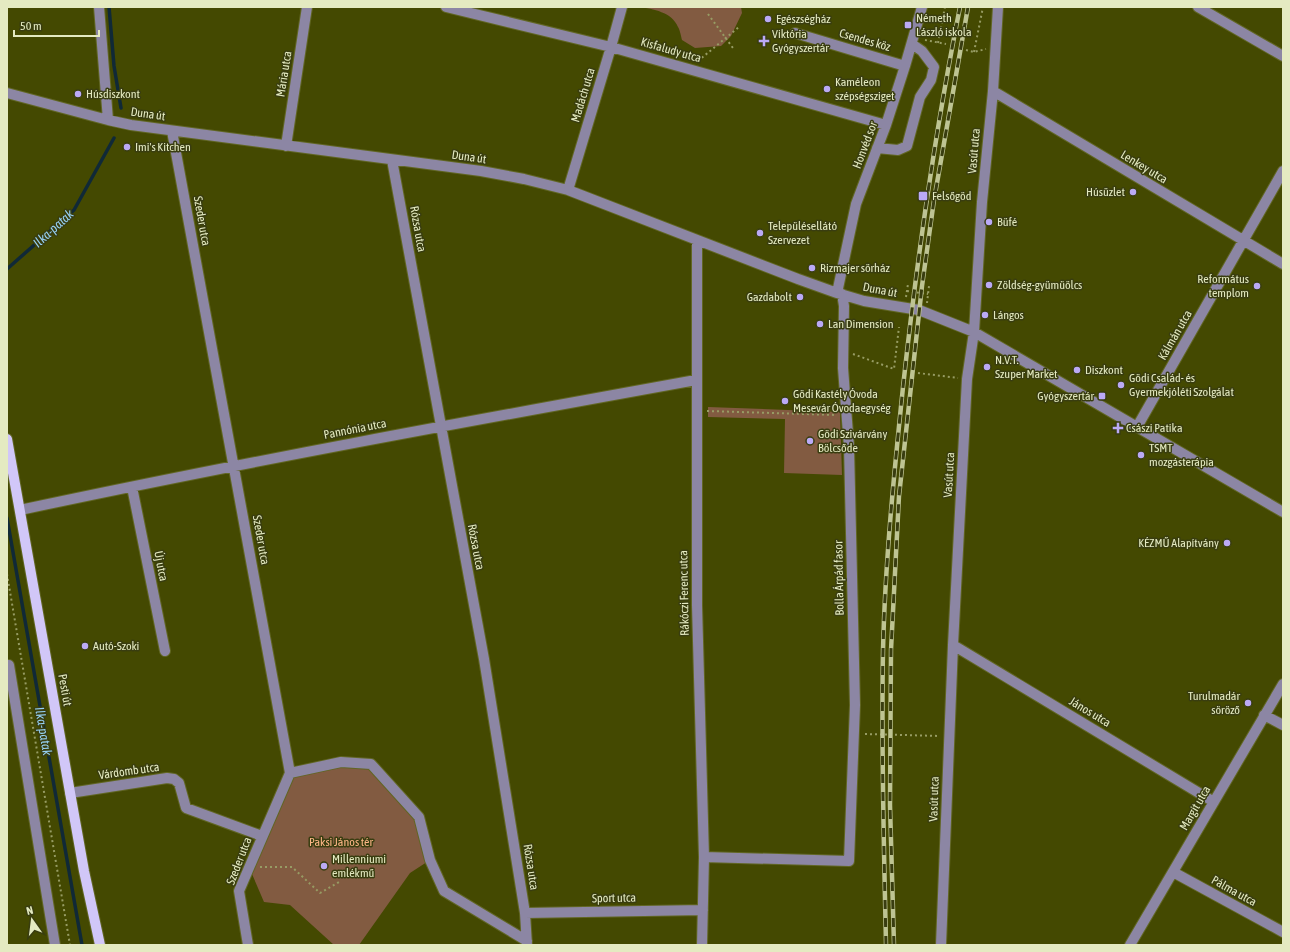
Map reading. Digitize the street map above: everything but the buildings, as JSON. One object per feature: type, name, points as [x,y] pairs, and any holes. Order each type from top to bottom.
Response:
[{"type":"main road","name":"Pesti út","points":[[7,439],[84,871],[100,945]]},
{"type":"street","points":[[99,7],[112,121]]},
{"type":"street","name":"Mária utca","points":[[286,146],[307,7]]},
{"type":"street","name":"Kisfaludy utca","points":[[446,7],[611,47],[886,125]]},
{"type":"street","name":"Madách utca","points":[[568,190],[622,7]]},
{"type":"street","name":"Honvéd sor","points":[[840,294],[856,204],[886,125],[913,41],[922,7]]},
{"type":"street","name":"Vasút utca","points":[[941,945],[953,645],[967,379],[974,332],[982,202],[993,91],[998,7]]},
{"type":"street","points":[[1198,7],[1283,56]]},
{"type":"street","name":"Csendes köz","points":[[795,33],[905,66]]},
{"type":"street","points":[[877,148],[898,150],[907,146],[920,97],[931,80],[934,67],[913,41]]},
{"type":"street","name":"Lenkey utca","points":[[993,91],[1283,264]]},
{"type":"street","name":"Duna út","points":[[7,93],[131,125],[481,171],[524,179],[568,190],[840,294],[864,301],[925,312],[974,332],[1283,512]]},
{"type":"street","name":"Szeder utca","points":[[172,131],[290,773],[239,891],[248,945]]},
{"type":"street","name":"Rózsa utca","points":[[392,160],[484,659],[525,913],[527,943]]},
{"type":"street","name":"Kálmán utca","points":[[1137,427],[1283,171]]},
{"type":"street","name":"Rákóczi Ferenc utca","points":[[697,240],[697,605],[704,857],[702,945]]},
{"type":"street","name":"Bolla Árpád fasor","points":[[704,857],[849,861],[855,706],[850,470],[843,368],[844,306],[840,294]]},
{"type":"street","name":"Pannónia utca","points":[[20,510],[234,465],[696,380]]},
{"type":"street","name":"Új utca","points":[[132,486],[165,651]]},
{"type":"street","name":"János utca","points":[[953,645],[1214,802]]},
{"type":"street","points":[[9,665],[55,945]]},
{"type":"street","name":"Margit utca","points":[[1130,945],[1283,684]]},
{"type":"street","points":[[1264,715],[1283,725]]},
{"type":"street","name":"Rózsa utca","points":[[290,773],[341,762],[371,764],[419,817],[430,860],[444,891],[527,943]]},
{"type":"street","name":"Várdomb utca","points":[[70,793],[167,778],[174,779],[179,783],[186,808],[262,836]]},
{"type":"street","name":"Pálma utca","points":[[1173,872],[1283,932]]},
{"type":"street","name":"Sport utca","points":[[525,913],[703,910]]},
{"type":"path","points":[[938,43],[945,7]]},
{"type":"path","points":[[974,52],[983,7]]},
{"type":"path","points":[[708,14],[733,48]]},
{"type":"path","points":[[694,64],[739,27]]},
{"type":"path","points":[[913,41],[946,44]]},
{"type":"path","points":[[966,50],[974,52],[995,48]]},
{"type":"path","points":[[908,284],[907,290],[909,309]]},
{"type":"path","points":[[925,312],[929,286]]},
{"type":"path","points":[[907,290],[928,294]]},
{"type":"path","points":[[844,351],[894,368],[899,327]]},
{"type":"path","points":[[918,373],[967,379]]},
{"type":"path","points":[[708,411],[840,415]]},
{"type":"path","points":[[7,574],[70,945]]},
{"type":"path","points":[[854,734],[949,736]]},
{"type":"path","points":[[249,867],[292,868],[320,893],[339,882]]},
{"type":"green space","points":[[639,7],[741,7],[742,13],[731,36],[721,46],[695,48],[682,40],[679,28],[667,15],[656,10]]},
{"type":"green space","points":[[708,407],[840,412],[842,475],[784,473],[785,419],[708,417]]},
{"type":"green space","name":"Paksi János tér","points":[[341,762],[371,764],[419,817],[430,860],[410,873],[359,945],[334,945],[290,905],[264,902],[249,867],[290,773]]},
{"type":"waterway","name":"Ilka-patak","points":[[109,7],[114,66],[121,108]]},
{"type":"waterway","name":"Ilka-patak","points":[[7,269],[74,210],[114,138]]},
{"type":"waterway","name":"Ilka-patak","points":[[7,518],[82,945]]},
{"type":"railway","points":[[886,945],[882,688],[884,618],[890,519],[914,291],[935,148],[960,7]]},
{"type":"railway","points":[[894,945],[890,805],[891,650],[899,496],[922,286],[934,200],[968,7]]},
{"type":"place","name":"Egészségház","points":[[768,19]]},
{"type":"place","name":"Németh László iskola","points":[[908,25]]},
{"type":"place","name":"Viktória Gyógyszertár","points":[[764,41]]},
{"type":"place","name":"Kaméleon szépségsziget","points":[[827,89]]},
{"type":"place","name":"Húsdiszkont","points":[[78,94]]},
{"type":"place","name":"Imi's Kitchen","points":[[127,147]]},
{"type":"place","name":"Húsüzlet","points":[[1133,192]]},
{"type":"place","name":"Felsőgöd","points":[[923,196]]},
{"type":"place","name":"Büfé","points":[[989,222]]},
{"type":"place","name":"Településellátó Szervezet","points":[[760,233]]},
{"type":"place","name":"Rizmajer sörház","points":[[812,268]]},
{"type":"place","name":"Zöldség-gyümüölcs","points":[[989,285]]},
{"type":"place","name":"Református templom","points":[[1257,286]]},
{"type":"place","name":"Gazdabolt","points":[[800,297]]},
{"type":"place","name":"Lángos","points":[[985,315]]},
{"type":"place","name":"Lan Dimension","points":[[820,324]]},
{"type":"place","name":"N.V.T. Szuper Market","points":[[987,367]]},
{"type":"place","name":"Diszkont","points":[[1077,370]]},
{"type":"place","name":"Gödi Család- és Gyermekjóléti Szolgálat","points":[[1121,385]]},
{"type":"place","name":"Gyógyszertár","points":[[1102,396]]},
{"type":"place","name":"Gödi Kastély Óvoda Mesevár Óvodaegység","points":[[785,401]]},
{"type":"place","name":"Császi Patika","points":[[1118,428]]},
{"type":"place","name":"Gödi Szivárvány Bölcsőde","points":[[810,441]]},
{"type":"place","name":"TSMT mozgásterápia","points":[[1141,455]]},
{"type":"place","name":"KÉZMŰ Alapítvány","points":[[1227,543]]},
{"type":"place","name":"Autó-Szoki","points":[[85,646]]},
{"type":"place","name":"Turulmadár söröző","points":[[1248,703]]},
{"type":"place","name":"Millenniumi emlékmű","points":[[324,866]]}]
